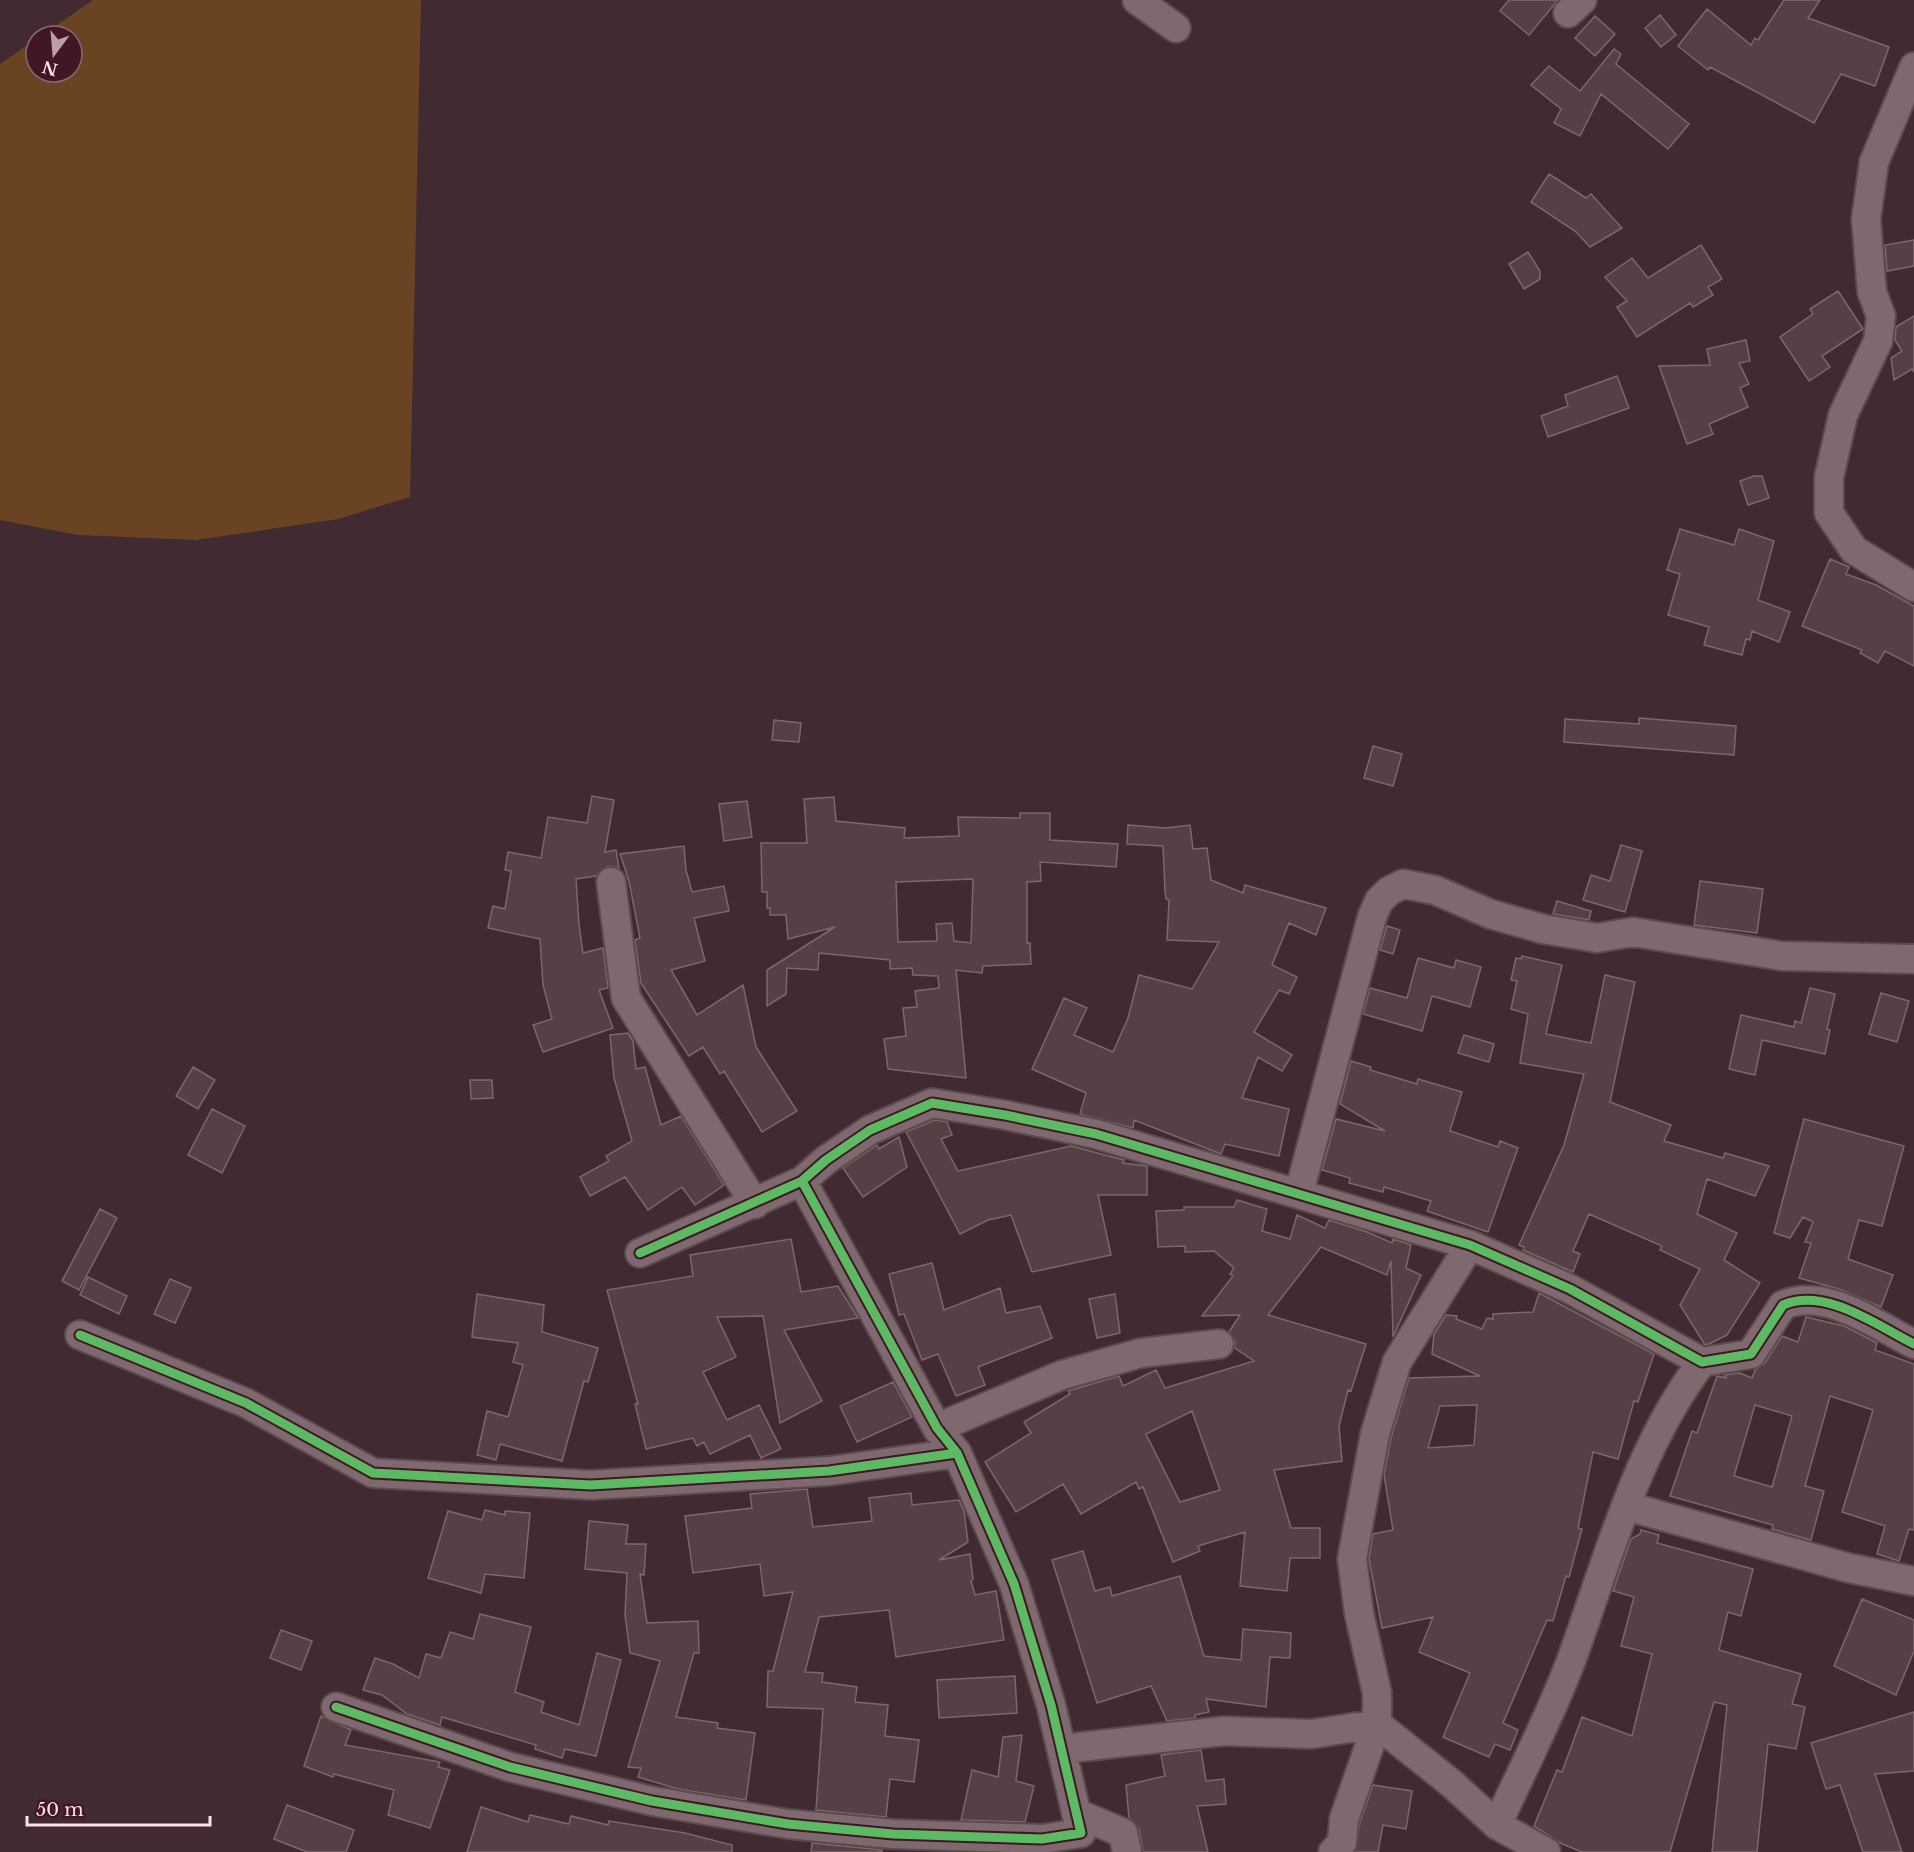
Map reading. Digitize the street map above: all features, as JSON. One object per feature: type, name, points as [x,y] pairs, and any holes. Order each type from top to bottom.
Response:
[{"type":"street","points":[[1137,0],[1176,28]]},
{"type":"street","points":[[1914,67],[1904,115],[1874,162],[1866,219],[1872,292],[1881,316],[1878,341],[1843,415],[1829,477],[1829,513],[1854,550],[1914,587]]},
{"type":"street","points":[[610,882],[626,998],[755,1204]]},
{"type":"street","points":[[1299,1193],[1372,917],[1379,901],[1389,891],[1403,884],[1435,890],[1490,914],[1543,928],[1597,938],[1644,933],[1782,956],[1914,958]]},
{"type":"street","points":[[640,1253],[755,1204],[802,1181],[826,1160],[870,1130],[932,1103],[1005,1114],[1096,1134],[1470,1245],[1570,1288],[1702,1362],[1751,1354],[1783,1305],[1809,1299],[1847,1310],[1914,1344]]},
{"type":"street","points":[[336,1707],[510,1767],[652,1801],[788,1824],[893,1834],[1042,1839],[1081,1833],[1062,1749],[1014,1584],[957,1453],[937,1428],[802,1181]]},
{"type":"street","points":[[1333,1852],[1342,1842],[1344,1819],[1377,1724],[1377,1693],[1359,1613],[1352,1560],[1375,1434],[1397,1362],[1470,1245]]},
{"type":"street","points":[[80,1335],[246,1403],[373,1473],[591,1485],[829,1471],[957,1453]]},
{"type":"street","points":[[937,1428],[1062,1374],[1141,1353],[1219,1344]]},
{"type":"street","points":[[1497,1825],[1570,1662],[1650,1443],[1678,1394],[1702,1362]]},
{"type":"street","points":[[1626,1506],[1849,1568],[1914,1581]]},
{"type":"street","points":[[1062,1749],[1224,1731],[1311,1734],[1377,1724],[1451,1783],[1497,1825],[1546,1852]]},
{"type":"street","points":[[1076,1813],[1123,1833],[1127,1852]]},
{"type":"shaded area","points":[[93,0],[421,0],[410,497],[338,519],[196,540],[78,535],[0,520],[0,64],[24,47],[24,84],[84,84],[84,24],[58,24]]},
{"type":"building","points":[[1509,0],[1558,0],[1529,35],[1500,11]]},
{"type":"building","points":[[1784,0],[1820,0],[1808,18],[1889,47],[1875,86],[1841,74],[1814,123],[1710,67],[1708,70],[1678,46],[1707,9],[1751,45],[1755,38],[1758,40]]},
{"type":"building","points":[[1660,15],[1676,35],[1661,47],[1645,28]]},
{"type":"building","points":[[1595,16],[1615,34],[1595,56],[1575,38]]},
{"type":"building","points":[[1614,49],[1621,54],[1616,64],[1689,124],[1668,149],[1601,94],[1580,136],[1554,123],[1561,109],[1531,85],[1549,66],[1580,91]]},
{"type":"building","points":[[1549,174],[1586,198],[1591,194],[1622,228],[1590,247],[1575,231],[1531,202]]},
{"type":"building","points":[[1914,240],[1914,266],[1887,271],[1885,245]]},
{"type":"building","points":[[1701,245],[1722,279],[1708,287],[1713,295],[1693,307],[1690,303],[1637,337],[1617,307],[1627,301],[1605,277],[1632,258],[1648,278]]},
{"type":"building","points":[[1528,252],[1540,271],[1540,279],[1524,289],[1509,264]]},
{"type":"building","points":[[1838,291],[1863,329],[1822,356],[1830,367],[1809,381],[1780,337],[1813,314],[1810,309]]},
{"type":"building","points":[[1914,316],[1914,372],[1912,369],[1894,380],[1891,358],[1902,351],[1895,340],[1896,327]]},
{"type":"building","points":[[1746,340],[1750,361],[1739,363],[1749,384],[1740,388],[1748,407],[1709,424],[1713,434],[1687,444],[1659,366],[1710,365],[1707,349]]},
{"type":"building","points":[[1617,376],[1629,408],[1548,437],[1541,416],[1568,406],[1565,395]]},
{"type":"building","points":[[1762,476],[1769,498],[1748,505],[1740,481]]},
{"type":"building","points":[[1680,529],[1734,545],[1739,529],[1774,541],[1758,600],[1790,612],[1779,642],[1752,631],[1750,640],[1746,639],[1742,655],[1704,645],[1709,627],[1668,615],[1680,574],[1667,570]]},
{"type":"building","points":[[1830,559],[1849,567],[1846,574],[1876,585],[1914,606],[1914,666],[1885,651],[1878,663],[1860,653],[1862,650],[1802,626]]},
{"type":"building","points":[[1639,718],[1736,726],[1734,755],[1564,742],[1565,719],[1639,724]]},
{"type":"building","points":[[774,720],[801,723],[799,742],[772,740]]},
{"type":"building","points":[[1373,746],[1402,754],[1393,786],[1364,778]]},
{"type":"building","points":[[592,796],[614,800],[605,852],[616,850],[619,868],[608,866],[596,876],[576,879],[579,925],[583,953],[603,948],[608,988],[599,990],[613,1028],[543,1052],[533,1025],[552,1019],[543,985],[540,939],[488,928],[493,906],[505,909],[511,871],[505,870],[508,852],[541,858],[548,817],[587,823]]},
{"type":"building","points":[[834,797],[836,821],[905,828],[904,838],[959,836],[958,817],[1020,818],[1020,813],[1050,813],[1050,840],[1118,844],[1116,867],[1040,862],[1041,881],[1027,882],[1027,943],[1030,943],[1031,964],[983,966],[982,973],[956,970],[966,1078],[888,1069],[884,1039],[906,1036],[903,1008],[917,1007],[915,991],[939,988],[938,976],[913,975],[912,968],[890,969],[890,960],[819,953],[818,970],[787,968],[786,994],[767,1006],[767,970],[835,927],[788,939],[786,915],[770,915],[770,908],[767,908],[767,892],[762,892],[761,843],[807,843],[804,799]],"holes":[[[973,879],[971,943],[954,941],[952,923],[936,924],[937,941],[898,942],[896,882]]]},
{"type":"building","points":[[747,801],[752,837],[724,841],[719,804]]},
{"type":"building","points":[[1128,825],[1166,828],[1190,825],[1193,849],[1207,848],[1211,880],[1243,893],[1245,885],[1326,908],[1316,935],[1289,923],[1272,965],[1297,977],[1289,994],[1279,990],[1254,1032],[1292,1055],[1282,1071],[1258,1057],[1242,1098],[1289,1109],[1279,1156],[1225,1144],[1221,1154],[1134,1120],[1133,1128],[1080,1114],[1086,1093],[1032,1069],[1064,998],[1087,1008],[1074,1035],[1113,1052],[1128,1018],[1139,975],[1192,989],[1219,942],[1167,940],[1169,900],[1166,899],[1165,891],[1163,846],[1127,844]]},
{"type":"building","points":[[1621,845],[1642,851],[1625,912],[1583,900],[1591,875],[1610,881]]},
{"type":"building","points":[[684,846],[686,870],[692,892],[724,886],[729,911],[694,918],[705,961],[671,970],[697,1015],[743,985],[756,1047],[797,1111],[762,1132],[724,1071],[720,1074],[703,1047],[689,1056],[641,983],[635,940],[640,938],[629,881],[620,854]]},
{"type":"building","points":[[1700,881],[1763,889],[1757,933],[1694,925]]},
{"type":"building","points":[[1557,901],[1591,911],[1589,920],[1553,914]]},
{"type":"building","points":[[1387,926],[1400,930],[1393,954],[1380,950]]},
{"type":"building","points":[[1522,956],[1562,965],[1546,1034],[1591,1043],[1605,975],[1635,982],[1610,1102],[1671,1125],[1664,1141],[1723,1158],[1725,1153],[1769,1166],[1755,1196],[1707,1179],[1697,1214],[1737,1233],[1724,1260],[1760,1283],[1727,1335],[1705,1345],[1680,1305],[1700,1269],[1660,1250],[1662,1246],[1589,1214],[1573,1251],[1580,1254],[1573,1272],[1523,1250],[1524,1247],[1519,1245],[1564,1145],[1584,1074],[1520,1063],[1528,1014],[1511,1009],[1517,981],[1511,980],[1516,958],[1521,959]]},
{"type":"building","points":[[1418,958],[1454,968],[1456,960],[1481,967],[1470,1007],[1432,996],[1422,1031],[1363,1014],[1370,988],[1407,998]]},
{"type":"building","points":[[1810,988],[1835,994],[1827,1029],[1830,1030],[1825,1054],[1762,1040],[1755,1075],[1729,1069],[1741,1015],[1794,1027],[1795,1021],[1801,1023]]},
{"type":"building","points":[[1881,993],[1909,1001],[1897,1042],[1869,1034]]},
{"type":"building","points":[[628,1033],[633,1041],[636,1069],[645,1067],[661,1125],[681,1116],[724,1185],[695,1205],[682,1187],[648,1210],[625,1177],[590,1196],[580,1177],[609,1161],[606,1156],[632,1141],[614,1078],[610,1035]]},
{"type":"building","points":[[1464,1035],[1494,1044],[1489,1062],[1458,1053]]},
{"type":"building","points":[[1351,1061],[1371,1067],[1370,1070],[1417,1084],[1418,1079],[1462,1092],[1450,1131],[1498,1147],[1500,1141],[1518,1148],[1488,1232],[1427,1211],[1431,1201],[1384,1187],[1383,1192],[1349,1183],[1350,1178],[1322,1170],[1336,1119],[1385,1131],[1340,1104]]},
{"type":"building","points":[[193,1067],[215,1080],[198,1109],[176,1096]]},
{"type":"building","points":[[470,1080],[492,1080],[493,1098],[471,1099]]},
{"type":"building","points":[[212,1109],[245,1126],[222,1173],[188,1155]]},
{"type":"building","points":[[1804,1119],[1904,1146],[1882,1226],[1859,1220],[1848,1259],[1893,1275],[1881,1307],[1839,1289],[1799,1278],[1811,1243],[1805,1242],[1813,1222],[1803,1217],[1790,1238],[1774,1233]]},
{"type":"building","points":[[935,1120],[947,1122],[952,1135],[941,1139],[958,1171],[1071,1146],[1124,1160],[1123,1163],[1147,1166],[1147,1195],[1098,1195],[1111,1255],[1032,1272],[1011,1215],[988,1220],[960,1234],[906,1132]]},
{"type":"building","points":[[899,1137],[907,1167],[863,1197],[843,1168],[877,1145],[879,1149]]},
{"type":"building","points":[[1237,1200],[1267,1209],[1262,1231],[1290,1239],[1297,1215],[1325,1228],[1329,1220],[1392,1243],[1393,1239],[1411,1245],[1406,1268],[1421,1275],[1393,1337],[1391,1261],[1387,1275],[1321,1247],[1268,1315],[1366,1344],[1351,1391],[1348,1390],[1339,1426],[1342,1461],[1274,1470],[1291,1528],[1320,1528],[1320,1558],[1290,1558],[1287,1591],[1240,1586],[1245,1532],[1198,1546],[1200,1551],[1173,1562],[1143,1487],[1139,1489],[1136,1482],[1081,1514],[1063,1484],[1016,1512],[985,1462],[1031,1433],[1024,1422],[1070,1394],[1068,1391],[1119,1376],[1123,1386],[1156,1370],[1165,1388],[1254,1361],[1235,1348],[1235,1342],[1229,1332],[1240,1315],[1202,1316],[1233,1276],[1230,1274],[1234,1268],[1214,1251],[1185,1252],[1185,1246],[1158,1247],[1156,1211],[1184,1210],[1184,1207],[1234,1207]],"holes":[[[1192,1411],[1220,1490],[1180,1502],[1146,1434]]]},
{"type":"building","points":[[100,1209],[117,1218],[79,1290],[62,1281]]},
{"type":"building","points":[[791,1239],[801,1292],[838,1286],[858,1318],[784,1330],[822,1401],[780,1423],[763,1316],[717,1317],[736,1357],[703,1372],[727,1420],[759,1405],[781,1449],[761,1458],[750,1435],[710,1454],[704,1442],[697,1446],[693,1438],[646,1449],[635,1404],[638,1404],[607,1290],[693,1276],[690,1255]]},
{"type":"building","points":[[932,1263],[944,1310],[1000,1288],[1006,1313],[1040,1306],[1052,1338],[978,1367],[985,1385],[956,1396],[938,1354],[922,1360],[904,1314],[899,1315],[889,1274]]},
{"type":"building","points":[[88,1277],[127,1296],[119,1314],[80,1295]]},
{"type":"building","points":[[170,1279],[191,1288],[175,1323],[154,1314]]},
{"type":"building","points":[[1539,1293],[1654,1354],[1638,1402],[1634,1401],[1618,1459],[1593,1452],[1578,1528],[1582,1529],[1569,1577],[1566,1576],[1553,1621],[1547,1620],[1503,1723],[1518,1730],[1510,1750],[1495,1744],[1489,1757],[1443,1737],[1470,1673],[1419,1652],[1433,1617],[1382,1628],[1369,1559],[1373,1534],[1393,1530],[1384,1475],[1391,1438],[1409,1378],[1480,1376],[1432,1354],[1434,1334],[1446,1315],[1457,1316],[1456,1319],[1482,1329],[1487,1318],[1493,1319],[1493,1314],[1533,1312]],"holes":[[[1477,1405],[1474,1445],[1428,1448],[1440,1406]]]},
{"type":"building","points":[[477,1294],[544,1305],[542,1332],[598,1348],[588,1382],[584,1381],[562,1461],[500,1444],[496,1460],[477,1455],[487,1411],[508,1417],[523,1365],[513,1362],[518,1343],[472,1337]]},
{"type":"building","points":[[1115,1294],[1120,1333],[1097,1338],[1089,1299]]},
{"type":"building","points":[[1806,1317],[1844,1326],[1877,1343],[1875,1350],[1914,1364],[1914,1530],[1909,1529],[1899,1561],[1877,1554],[1885,1526],[1842,1512],[1873,1410],[1830,1396],[1805,1486],[1824,1491],[1811,1540],[1772,1529],[1773,1525],[1670,1496],[1692,1431],[1697,1433],[1717,1376],[1726,1378],[1724,1375],[1740,1373],[1752,1378],[1755,1370],[1765,1363],[1782,1336],[1798,1342]],"holes":[[[1755,1405],[1792,1416],[1772,1487],[1734,1476]]]},
{"type":"building","points":[[893,1382],[912,1417],[857,1442],[840,1406]]},
{"type":"building","points":[[807,1489],[813,1527],[872,1521],[869,1498],[911,1493],[912,1505],[959,1500],[964,1511],[968,1542],[939,1560],[970,1554],[973,1579],[971,1581],[975,1595],[996,1591],[1004,1640],[896,1657],[889,1610],[819,1617],[805,1672],[823,1673],[822,1682],[857,1687],[855,1702],[888,1705],[885,1736],[919,1740],[914,1782],[890,1779],[886,1817],[816,1810],[823,1709],[767,1707],[768,1671],[773,1671],[793,1592],[764,1596],[760,1564],[693,1573],[685,1516],[752,1508],[750,1494]]},
{"type":"building","points":[[485,1510],[505,1515],[505,1511],[530,1513],[524,1578],[485,1574],[481,1593],[428,1578],[448,1511],[482,1520]]},
{"type":"building","points":[[589,1521],[628,1525],[626,1544],[646,1544],[644,1575],[640,1574],[647,1623],[698,1621],[699,1653],[694,1653],[676,1717],[718,1723],[717,1728],[755,1733],[746,1800],[678,1789],[638,1777],[641,1768],[628,1767],[660,1661],[630,1653],[625,1615],[627,1573],[585,1569]]},
{"type":"building","points":[[1641,1530],[1659,1535],[1657,1543],[1753,1569],[1741,1616],[1728,1612],[1719,1650],[1801,1674],[1792,1704],[1805,1707],[1796,1749],[1768,1744],[1757,1852],[1712,1852],[1727,1705],[1714,1702],[1670,1852],[1582,1852],[1560,1843],[1534,1826],[1557,1770],[1562,1772],[1582,1717],[1632,1736],[1652,1654],[1621,1646],[1634,1597],[1613,1591],[1631,1539],[1640,1534]]},
{"type":"building","points":[[1083,1551],[1095,1591],[1110,1587],[1112,1596],[1180,1576],[1204,1656],[1241,1660],[1243,1629],[1291,1633],[1290,1658],[1270,1657],[1266,1707],[1206,1699],[1209,1712],[1195,1715],[1195,1718],[1167,1721],[1151,1686],[1097,1703],[1052,1560]]},
{"type":"building","points":[[1862,1599],[1914,1620],[1914,1651],[1896,1695],[1834,1666]]},
{"type":"building","points":[[480,1614],[531,1627],[515,1692],[544,1702],[541,1712],[579,1725],[597,1653],[621,1660],[596,1756],[565,1749],[562,1758],[535,1749],[536,1745],[442,1717],[440,1725],[407,1714],[382,1695],[363,1690],[375,1658],[393,1664],[419,1678],[426,1654],[441,1658],[450,1632],[473,1639]]},
{"type":"building","points":[[281,1630],[312,1641],[301,1670],[270,1658]]},
{"type":"building","points":[[1015,1676],[1017,1713],[939,1718],[937,1680]]},
{"type":"building","points":[[1914,1712],[1914,1771],[1875,1774],[1902,1852],[1863,1852],[1840,1785],[1826,1789],[1811,1743]]},
{"type":"building","points":[[321,1716],[351,1730],[345,1745],[440,1762],[438,1767],[450,1770],[430,1828],[388,1815],[394,1790],[334,1774],[333,1777],[304,1766]]},
{"type":"building","points":[[1022,1735],[1016,1781],[1034,1786],[1025,1822],[961,1820],[972,1770],[998,1777],[1003,1737]]},
{"type":"building","points":[[1201,1750],[1206,1781],[1224,1779],[1226,1804],[1197,1806],[1208,1852],[1143,1852],[1139,1829],[1129,1818],[1126,1785],[1165,1776],[1161,1755]]},
{"type":"building","points":[[1373,1785],[1412,1791],[1406,1829],[1383,1825],[1378,1852],[1355,1852],[1360,1822]]},
{"type":"building","points":[[287,1805],[354,1830],[346,1852],[307,1852],[274,1839]]},
{"type":"building","points":[[481,1807],[528,1822],[530,1815],[569,1824],[571,1816],[608,1825],[609,1821],[685,1833],[732,1845],[732,1852],[467,1852]]},
{"type":"building","points":[[812,1843],[882,1850],[882,1852],[811,1852]]},
{"type":"cycle path","points":[[640,1253],[802,1181],[826,1160],[870,1130],[932,1103],[1096,1134],[1470,1245],[1570,1289],[1702,1362],[1751,1354],[1783,1305],[1799,1301],[1833,1304],[1914,1344]]},
{"type":"cycle path","points":[[336,1707],[510,1767],[652,1801],[788,1824],[893,1834],[1042,1839],[1081,1833],[1051,1705],[1014,1584],[957,1453],[937,1428],[802,1181]]},
{"type":"cycle path","points":[[80,1335],[246,1403],[373,1473],[591,1485],[829,1471],[957,1453]]}]
